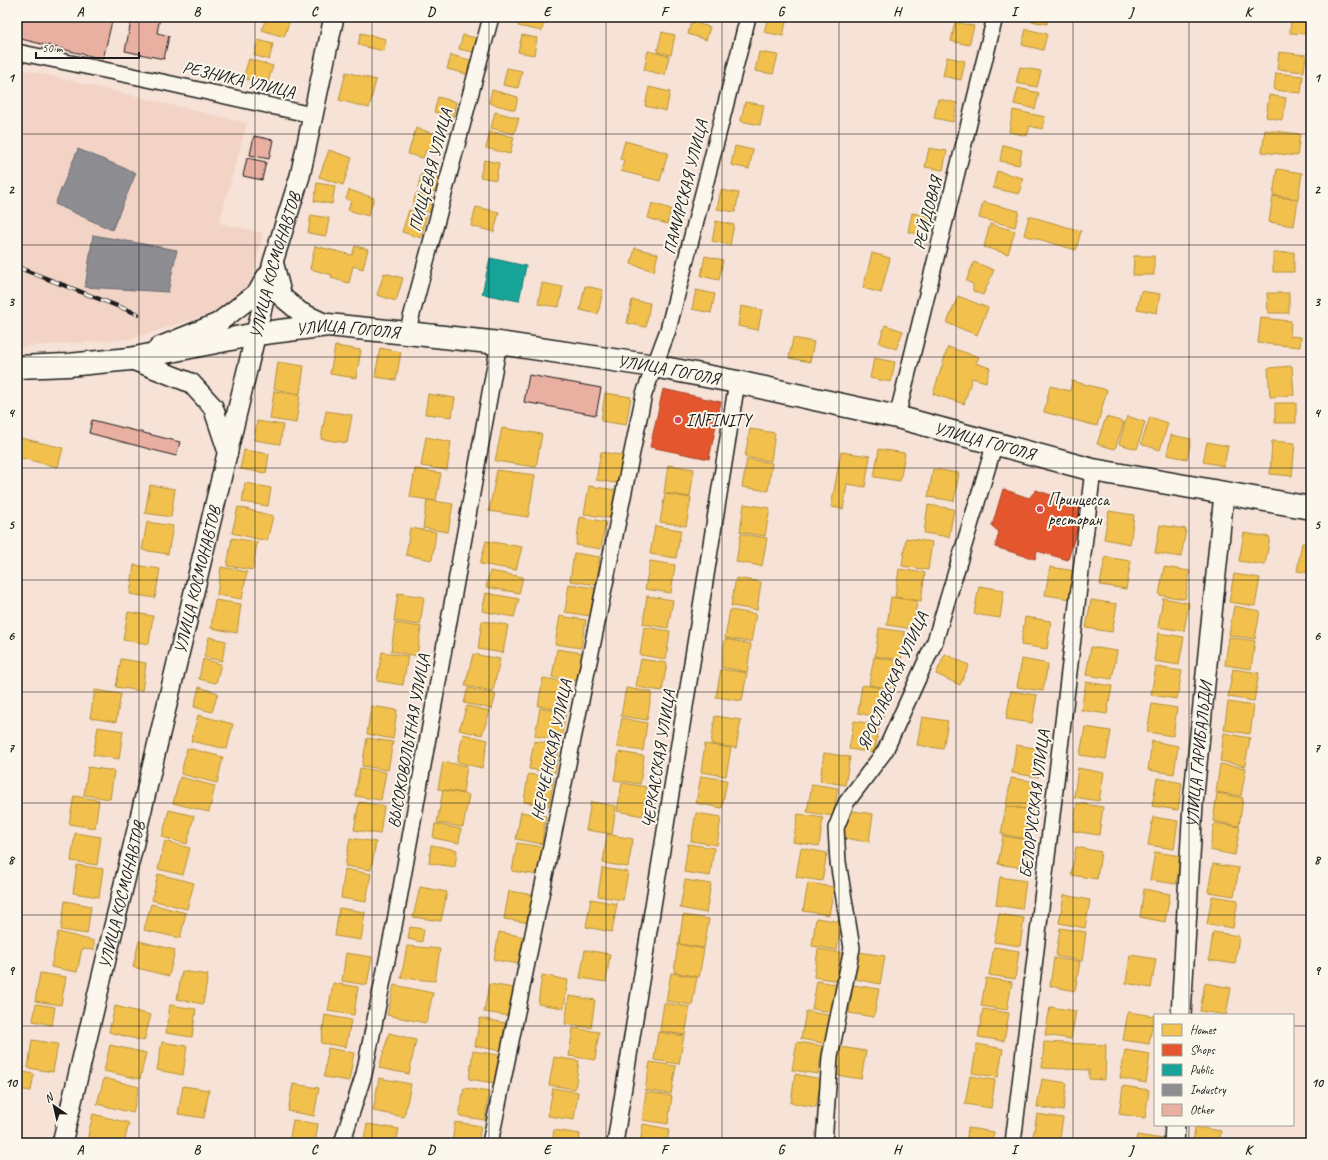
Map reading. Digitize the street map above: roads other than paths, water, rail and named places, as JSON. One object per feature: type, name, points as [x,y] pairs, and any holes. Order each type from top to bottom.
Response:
[{"type":"highway","name":"УЛИЦА ГОГОЛЯ","points":[[17,367],[68,365],[130,359],[256,334],[328,324],[499,343],[654,366],[737,382],[897,417],[1093,470],[1311,508]]},
{"type":"street","name":"УЛИЦА КОСМОНАВТОВ","points":[[62,1143],[273,262],[300,176],[334,17]]},
{"type":"street","name":"ПИЩЕВАЯ УЛИЦА","points":[[407,333],[491,17]]},
{"type":"street","name":"ПАМИРСКАЯ УЛИЦА","points":[[654,366],[668,330],[748,17]]},
{"type":"street","name":"РЕЙДОВАЯ","points":[[897,417],[995,17]]},
{"type":"street","name":"РЕЗНИКА УЛИЦА","points":[[17,52],[312,115]]},
{"type":"street","points":[[273,262],[282,297],[300,312],[328,324]]},
{"type":"street","points":[[130,359],[218,323],[258,292],[273,262]]},
{"type":"street","name":"ВЫСОКОВОЛЬТНАЯ УЛИЦА","points":[[342,1143],[364,1074],[395,921],[499,343]]},
{"type":"street","points":[[130,359],[191,383],[213,407],[228,452]]},
{"type":"street","name":"НЕРЧЕНСКАЯ УЛИЦА","points":[[490,1143],[644,394],[654,366]]},
{"type":"street","name":"ЧЕРКАССКАЯ УЛИЦА","points":[[615,1143],[737,382]]},
{"type":"street","name":"ЯРОСЛАВСКАЯ УЛИЦА","points":[[824,1143],[830,1057],[852,948],[838,862],[836,828],[846,803],[885,752],[935,641],[995,443]]},
{"type":"street","name":"БЕЛОРУССКАЯ УЛИЦА","points":[[1013,1143],[1093,470]]},
{"type":"street","name":"УЛИЦА ГАРИБАЛЬДИ","points":[[1181,1014],[1193,804],[1224,494]]},
{"type":"street","points":[[1174,1143],[1175,1126]]},
{"type":"railway","points":[[17,267],[138,314]]},
{"type":"place","name":"INFINITY","points":[[678,420]]},
{"type":"place","name":"Принцесса ресторан","points":[[1040,509]]}]
